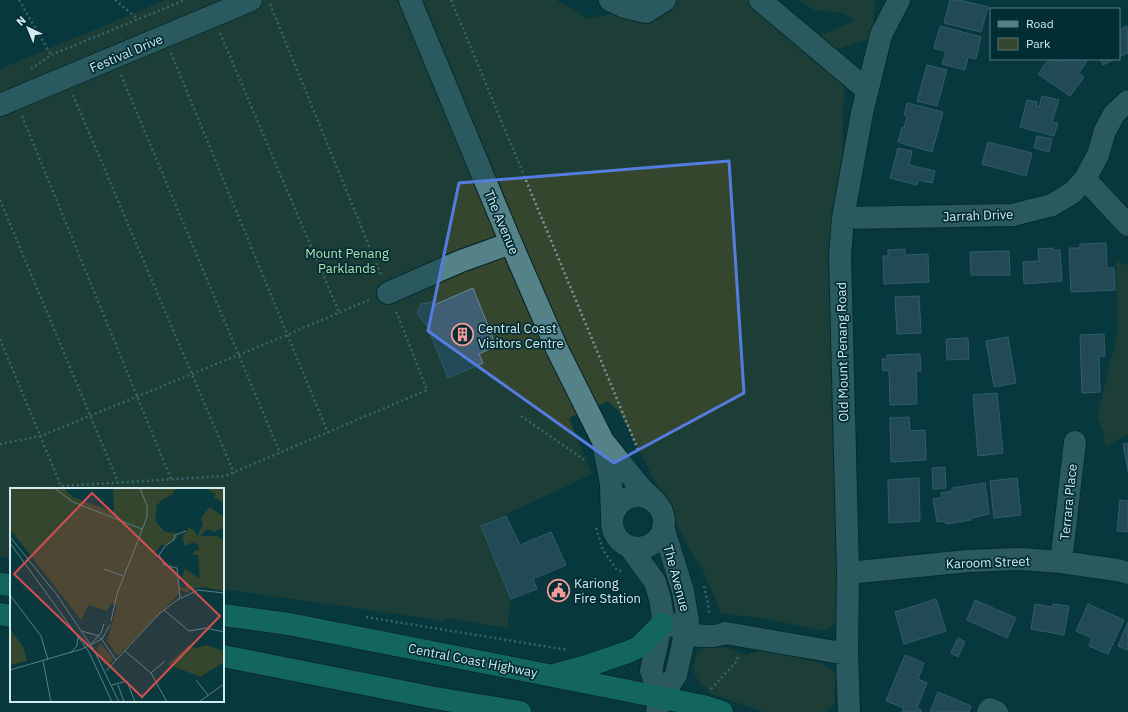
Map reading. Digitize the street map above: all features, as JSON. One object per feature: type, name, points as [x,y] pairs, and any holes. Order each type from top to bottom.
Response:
[{"type":"highway","points":[[0,584],[10,585]]},
{"type":"highway","points":[[0,614],[10,616]]},
{"type":"highway","name":"Central Coast Highway","points":[[224,614],[290,624],[552,676],[659,705],[703,706],[722,712]]},
{"type":"highway","points":[[552,676],[590,665],[639,647],[662,621]]},
{"type":"highway","points":[[224,656],[435,698],[520,712]]},
{"type":"street","name":"Festival Drive","points":[[7,102],[251,0]]},
{"type":"street","name":"The Avenue","points":[[410,0],[511,243],[557,349],[604,448],[611,484],[603,520]]},
{"type":"street","points":[[610,0],[625,7],[646,12],[665,0]]},
{"type":"street","points":[[760,0],[867,90]]},
{"type":"street","name":"Old Mount Penang Road","points":[[849,712],[847,654],[848,573],[840,255],[843,218],[867,90],[881,35],[899,0]]},
{"type":"street","name":"Jarrah Drive","points":[[843,218],[1013,215],[1052,205],[1072,193],[1085,179],[1098,155],[1105,131],[1114,114],[1128,101]]},
{"type":"street","points":[[1085,179],[1128,225]]},
{"type":"street","points":[[388,293],[461,261],[511,243]]},
{"type":"street","name":"Terrara Place","points":[[1061,562],[1075,442]]},
{"type":"street","name":"The Avenue","points":[[604,448],[655,501]]},
{"type":"street","points":[[638,495],[655,501],[664,516],[661,534],[656,541],[641,547],[629,546],[625,544],[618,539],[612,524],[603,520],[622,501],[629,497],[638,495]]},
{"type":"street","name":"The Avenue","points":[[659,705],[676,675],[688,622],[683,591],[663,527]]},
{"type":"street","name":"The Avenue","points":[[629,546],[656,582],[662,621],[651,671],[659,705]]},
{"type":"street","name":"Karoom Street","points":[[848,573],[968,561],[1021,559],[1061,562],[1118,570],[1128,573]]},
{"type":"street","points":[[686,609],[716,627],[847,654]]},
{"type":"street","points":[[662,621],[685,633],[698,637],[719,636],[716,627]]},
{"type":"street","points":[[988,712],[990,709],[997,712]]},
{"type":"path","points":[[20,0],[50,55]]},
{"type":"path","points":[[115,0],[138,19]]},
{"type":"path","points":[[25,73],[50,55],[185,0]]},
{"type":"path","points":[[0,339],[61,486],[225,476],[428,390],[268,0]]},
{"type":"path","points":[[452,0],[641,457]]},
{"type":"path","points":[[213,16],[340,312]]},
{"type":"path","points":[[164,36],[328,433]]},
{"type":"path","points":[[114,58],[280,453]]},
{"type":"path","points":[[65,78],[234,473]]},
{"type":"path","points":[[7,102],[138,397],[172,480]]},
{"type":"path","points":[[0,200],[118,482]]},
{"type":"path","points":[[0,444],[41,436],[388,293]]},
{"type":"path","points":[[521,416],[594,468],[604,448]]},
{"type":"path","points":[[603,520],[603,550],[617,570],[628,573]]},
{"type":"path","points":[[704,585],[709,608],[716,627]]},
{"type":"path","points":[[366,617],[574,651]]},
{"type":"path","points":[[710,690],[737,661],[738,655]]},
{"type":"highlighted area","points":[[729,161],[744,393],[614,463],[428,331],[459,183]]},
{"type":"green space","name":"Mount Penang Parklands","points":[[166,0],[556,0],[588,19],[670,0],[753,0],[806,41],[856,21],[843,13],[814,10],[798,0],[875,0],[872,38],[828,52],[844,85],[834,486],[839,620],[824,631],[768,619],[721,613],[703,570],[691,552],[619,411],[608,401],[569,418],[592,474],[481,526],[511,599],[507,628],[446,618],[445,621],[224,589],[224,488],[10,488],[10,558],[0,557],[0,69]]},
{"type":"green space","points":[[1116,261],[1128,265],[1128,435],[1105,446],[1104,432],[1097,418],[1118,332]]},
{"type":"green space","points":[[711,643],[747,655],[761,650],[822,663],[836,673],[834,704],[825,712],[765,712],[712,694],[698,681],[693,667],[697,653]]},
{"type":"building","points":[[950,0],[959,0],[988,7],[981,32],[944,23]]},
{"type":"building","points":[[940,26],[981,37],[976,59],[968,57],[965,70],[942,64],[946,52],[934,48]]},
{"type":"building","points":[[1127,26],[1128,53],[1120,57],[1120,30]]},
{"type":"building","points":[[1048,60],[1059,60],[1062,62],[1064,60],[1087,61],[1079,73],[1084,77],[1070,96],[1038,74]]},
{"type":"building","points":[[1100,60],[1113,60],[1103,65]]},
{"type":"building","points":[[927,65],[947,70],[937,106],[917,101]]},
{"type":"building","points":[[1042,96],[1059,100],[1052,122],[1058,123],[1054,136],[1020,127],[1027,100],[1037,102],[1036,106],[1039,107]]},
{"type":"building","points":[[907,103],[943,112],[932,152],[898,142],[907,116],[904,115]]},
{"type":"building","points":[[1037,136],[1052,139],[1049,152],[1034,148]]},
{"type":"building","points":[[988,142],[1032,153],[1026,176],[982,164]]},
{"type":"building","points":[[898,148],[912,151],[909,165],[935,171],[932,183],[918,180],[917,185],[890,178]]},
{"type":"building","points":[[1106,243],[1107,268],[1114,268],[1115,290],[1071,292],[1069,248],[1080,248],[1080,244]]},
{"type":"building","points":[[1053,248],[1053,250],[1060,250],[1062,281],[1024,284],[1023,262],[1039,261],[1038,249]]},
{"type":"building","points":[[905,249],[905,255],[928,254],[929,282],[884,284],[883,256],[888,256],[888,250]]},
{"type":"building","points":[[1009,251],[1010,275],[971,275],[970,252]]},
{"type":"building","name":"Central Coast Visitors Centre","points":[[473,288],[496,346],[479,354],[483,363],[448,378],[427,325],[417,314],[421,304],[432,302],[434,305]]},
{"type":"building","points":[[919,296],[921,333],[897,334],[895,297]]},
{"type":"building","points":[[1104,334],[1105,356],[1099,356],[1100,392],[1082,393],[1080,335]]},
{"type":"building","points":[[1008,337],[1016,383],[994,387],[986,341]]},
{"type":"building","points":[[968,338],[969,359],[947,360],[946,339]]},
{"type":"building","points":[[920,354],[921,371],[916,371],[917,404],[890,405],[889,370],[883,371],[882,359],[888,359],[887,355]]},
{"type":"building","points":[[997,393],[1003,453],[978,456],[973,395]]},
{"type":"building","points":[[909,417],[910,431],[925,430],[926,460],[891,462],[890,418]]},
{"type":"building","points":[[1128,443],[1128,471],[1123,444]]},
{"type":"building","points":[[945,467],[946,488],[933,489],[932,468]]},
{"type":"building","points":[[919,478],[920,521],[889,523],[888,480]]},
{"type":"building","points":[[1017,478],[1021,515],[994,518],[990,481]]},
{"type":"building","points":[[985,483],[989,514],[971,518],[971,520],[946,524],[945,521],[937,522],[933,499],[942,498],[941,493],[952,491],[952,488]]},
{"type":"building","points":[[1120,500],[1128,501],[1128,532],[1117,531]]},
{"type":"building","points":[[506,516],[520,545],[551,532],[566,565],[533,579],[537,589],[511,599],[481,526]]},
{"type":"building","points":[[936,599],[946,631],[904,644],[895,612]]},
{"type":"building","points":[[975,600],[1016,618],[1007,638],[967,620]]},
{"type":"building","points":[[1035,604],[1052,607],[1053,604],[1069,606],[1064,635],[1031,629]]},
{"type":"building","points":[[1088,604],[1124,620],[1108,654],[1089,646],[1092,638],[1076,631]]},
{"type":"building","points":[[1128,622],[1128,650],[1118,646]]},
{"type":"building","points":[[958,638],[965,642],[958,657],[951,653]]},
{"type":"building","points":[[905,655],[924,663],[918,679],[927,683],[917,708],[921,710],[921,712],[902,712],[904,708],[886,701]]},
{"type":"building","points":[[938,692],[971,706],[969,712],[930,712]]},
{"type":"place","name":"Central Coast Visitors Centre","points":[[462,335]]},
{"type":"place","name":"Kariong Fire Station","points":[[559,590]]}]
